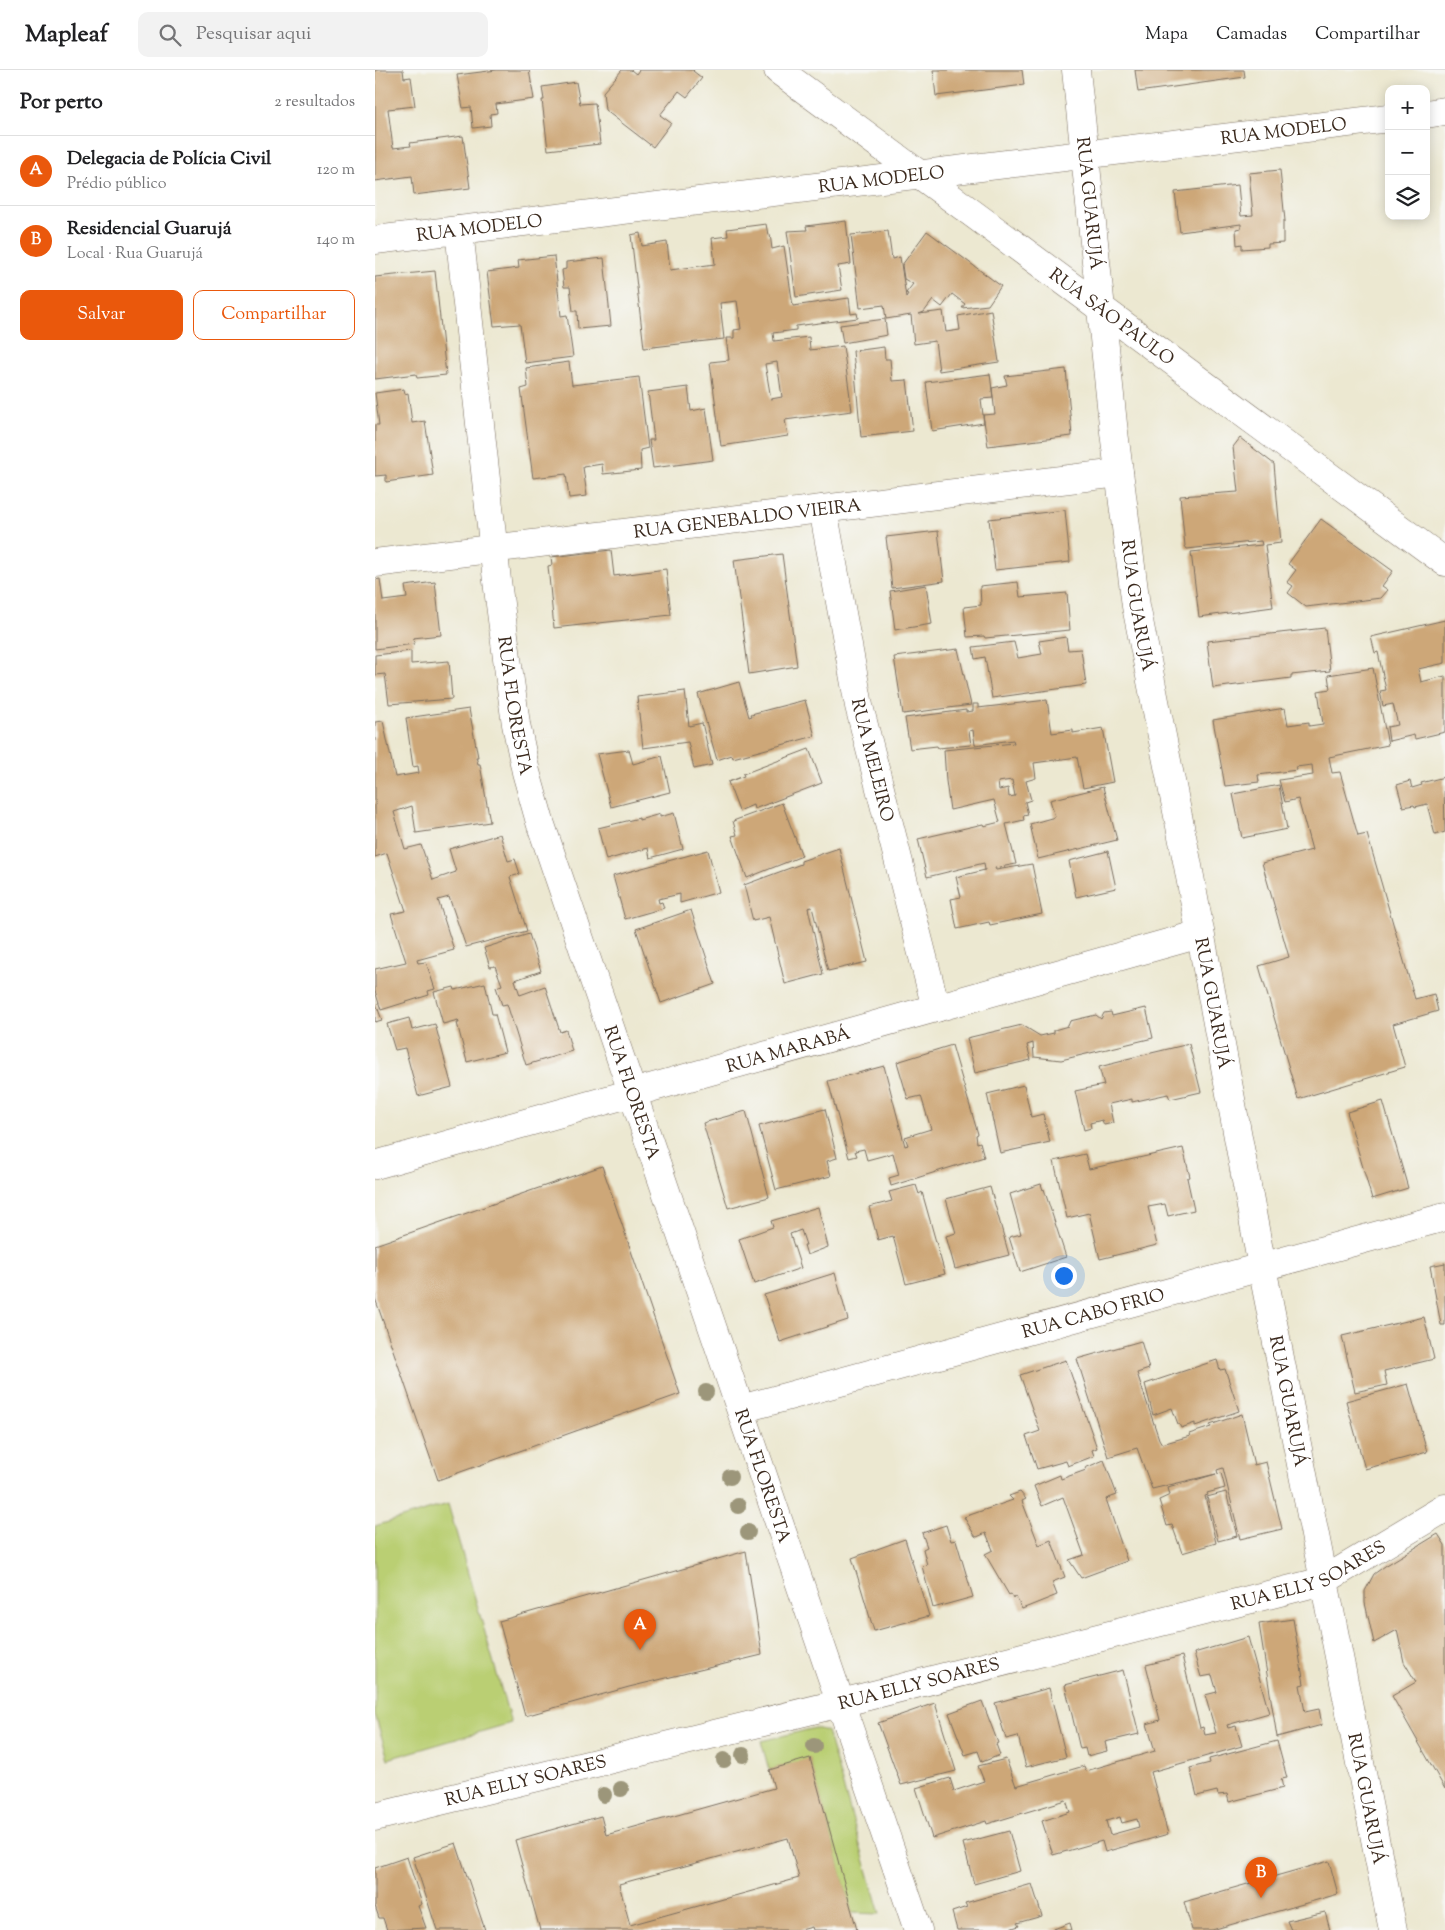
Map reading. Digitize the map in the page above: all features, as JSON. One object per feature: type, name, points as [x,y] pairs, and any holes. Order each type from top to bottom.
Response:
[{"type":"street","name":"RUA SÃO PAULO","points":[[778,70],[1445,562]]},
{"type":"street","name":"RUA GUARUJÁ","points":[[1076,70],[1119,473],[1136,606],[1262,1267],[1393,1930]]},
{"type":"street","points":[[1430,113],[1445,111]]},
{"type":"street","name":"RUA MODELO","points":[[375,240],[1385,118]]},
{"type":"street","name":"RUA FLORESTA","points":[[459,230],[493,549],[516,724],[526,772],[540,822],[918,1930]]},
{"type":"street","name":"RUA GENEBALDO VIEIRA","points":[[375,563],[1119,473]]},
{"type":"street","name":"RUA MELEIRO","points":[[823,509],[859,706],[936,1008]]},
{"type":"street","name":"RUA MARABÁ","points":[[375,1165],[1200,934]]},
{"type":"street","name":"RUA CABO FRIO","points":[[741,1409],[1445,1216]]},
{"type":"street","name":"RUA ELLY SOARES","points":[[375,1817],[841,1703],[1323,1581],[1445,1508]]},
{"type":"green space","points":[[448,1504],[511,1723],[388,1759],[375,1714],[375,1526]]},
{"type":"green space","points":[[815,1728],[827,1731],[880,1914],[852,1913],[810,1759],[769,1770],[761,1741]]},
{"type":"building","points":[[375,70],[403,70],[404,78],[411,77],[415,106],[388,109],[393,148],[411,146],[410,143],[463,136],[470,188],[414,195],[412,176],[375,181]]},
{"type":"building","points":[[497,70],[529,70],[534,99],[496,104],[497,113],[490,114],[491,126],[473,128],[471,107],[463,108],[457,75]]},
{"type":"building","points":[[622,70],[631,70],[636,74],[639,70],[694,70],[702,78],[687,97],[679,91],[660,115],[671,123],[653,147],[605,110],[603,92]]},
{"type":"building","points":[[933,70],[1022,70],[1024,85],[936,96]]},
{"type":"building","points":[[1135,70],[1244,70],[1245,77],[1138,92]]},
{"type":"building","points":[[576,82],[580,104],[595,103],[600,144],[548,150],[542,87]]},
{"type":"building","points":[[1280,170],[1285,221],[1283,221],[1283,243],[1268,244],[1268,247],[1242,249],[1242,244],[1237,245],[1236,229],[1241,228],[1241,224],[1180,232],[1175,192],[1238,185],[1241,216],[1253,215],[1249,173]]},
{"type":"building","points":[[846,221],[851,264],[838,266],[842,290],[796,297],[787,231],[807,230],[806,226]]},
{"type":"building","points":[[766,224],[768,235],[770,234],[772,249],[784,246],[793,306],[849,298],[851,314],[857,313],[858,318],[796,326],[796,330],[773,333],[774,341],[809,337],[810,350],[843,346],[852,411],[785,420],[788,436],[721,446],[710,362],[729,360],[726,338],[734,338],[734,330],[741,329],[737,301],[720,303],[724,339],[644,348],[631,235],[640,233],[642,246],[667,242],[670,270],[715,264],[712,238],[728,236],[727,229]],"holes":[[[777,362],[782,397],[771,399],[765,364]]]},
{"type":"building","points":[[888,231],[892,259],[900,257],[906,297],[908,294],[906,293],[913,284],[904,279],[902,265],[927,231],[1001,286],[988,305],[962,308],[965,304],[952,294],[942,307],[933,300],[924,312],[919,314],[943,311],[946,332],[960,330],[958,316],[991,310],[999,362],[939,371],[935,341],[914,344],[911,315],[886,319],[884,305],[860,308],[851,235]]},
{"type":"building","points":[[554,256],[561,316],[567,315],[573,357],[525,363],[520,324],[494,326],[487,272],[519,268],[518,260]]},
{"type":"building","points":[[604,258],[611,326],[578,329],[577,311],[573,311],[570,287],[564,287],[562,270],[566,269],[566,262]]},
{"type":"building","points":[[435,271],[446,375],[417,378],[416,374],[375,379],[375,277]]},
{"type":"building","points":[[885,319],[887,335],[843,343],[840,325]]},
{"type":"building","points":[[884,347],[885,359],[890,359],[892,381],[907,380],[913,431],[861,437],[853,351]]},
{"type":"building","points":[[569,362],[572,385],[639,377],[648,448],[640,450],[641,470],[603,474],[602,464],[583,467],[587,496],[569,498],[566,474],[533,478],[521,389],[528,387],[526,368]]},
{"type":"building","points":[[1066,369],[1072,436],[988,446],[983,415],[995,414],[992,388],[1007,385],[1005,376]]},
{"type":"building","points":[[990,374],[993,398],[981,399],[984,423],[932,431],[926,382]]},
{"type":"building","points":[[688,387],[691,411],[706,408],[713,460],[653,468],[649,440],[654,440],[648,392]]},
{"type":"building","points":[[404,389],[405,394],[408,393],[412,423],[425,421],[433,475],[386,482],[386,475],[375,476],[375,425],[379,425],[375,393]]},
{"type":"building","points":[[1240,438],[1274,464],[1281,543],[1265,545],[1273,607],[1199,617],[1191,552],[1262,545],[1261,541],[1187,549],[1185,546],[1180,496],[1238,492],[1233,447]]},
{"type":"building","points":[[1065,510],[1070,562],[995,570],[989,519]]},
{"type":"building","points":[[1321,519],[1393,571],[1382,586],[1388,590],[1381,598],[1306,607],[1288,593],[1293,586],[1287,582],[1296,570],[1288,564]]},
{"type":"building","points":[[938,531],[944,581],[892,588],[886,537]]},
{"type":"building","points":[[611,550],[614,576],[666,569],[671,615],[554,628],[548,566],[552,565],[551,557]]},
{"type":"building","points":[[782,554],[797,666],[749,674],[734,560]]},
{"type":"building","points":[[380,579],[383,601],[407,598],[405,586],[435,582],[441,635],[413,638],[414,644],[375,649],[375,580]]},
{"type":"building","points":[[1018,582],[1020,597],[1067,593],[1070,630],[985,638],[984,636],[967,637],[964,607],[981,605],[980,586]]},
{"type":"building","points":[[926,585],[932,624],[895,630],[890,591]]},
{"type":"building","points":[[1445,620],[1445,663],[1418,669],[1421,682],[1445,676],[1445,732],[1415,739],[1414,735],[1389,741],[1387,727],[1398,725],[1393,704],[1383,706],[1380,691],[1386,690],[1378,652],[1375,653],[1371,637]]},
{"type":"building","points":[[1325,628],[1330,671],[1291,675],[1291,678],[1213,688],[1207,641]]},
{"type":"building","points":[[1066,637],[1068,650],[1081,649],[1086,685],[992,698],[985,657],[975,659],[973,647],[1014,642],[1018,658],[1042,654],[1039,641]]},
{"type":"building","points":[[958,649],[971,705],[903,714],[894,657]]},
{"type":"building","points":[[411,651],[411,664],[449,661],[452,699],[389,704],[385,674],[375,675],[375,655]]},
{"type":"building","points":[[1373,668],[1388,745],[1329,757],[1332,773],[1340,772],[1358,836],[1367,834],[1415,999],[1434,994],[1438,1011],[1393,1024],[1405,1067],[1298,1099],[1259,966],[1289,957],[1262,863],[1312,850],[1298,799],[1285,802],[1279,780],[1313,775],[1312,765],[1296,767],[1297,770],[1258,775],[1259,782],[1225,786],[1213,720],[1285,708],[1288,725],[1309,722],[1309,726],[1323,724],[1318,691],[1330,689],[1328,675]]},
{"type":"building","points":[[739,682],[749,717],[752,716],[751,714],[805,700],[815,736],[733,758],[732,755],[717,760],[698,694]]},
{"type":"building","points":[[685,691],[689,726],[702,723],[712,765],[694,769],[688,742],[643,748],[637,697]]},
{"type":"building","points":[[1047,700],[1052,733],[1073,730],[1073,733],[1103,728],[1113,782],[1083,788],[1077,757],[1034,763],[1036,778],[1026,781],[1031,800],[1025,802],[1028,815],[1023,816],[1024,820],[1006,824],[1016,864],[995,868],[996,870],[1032,864],[1042,914],[990,925],[989,922],[957,929],[951,899],[961,897],[956,877],[985,870],[984,863],[927,877],[918,839],[1000,822],[994,800],[950,810],[944,750],[1014,743],[1013,740],[975,745],[973,730],[969,731],[971,745],[910,749],[905,718],[966,710],[966,712],[973,711],[973,704],[978,704],[978,708]],"holes":[[[1012,780],[1015,796],[1009,797],[1008,788],[999,790],[998,782]]]},
{"type":"building","points":[[469,709],[478,757],[476,757],[478,764],[480,764],[490,822],[416,833],[412,806],[394,812],[405,849],[421,845],[433,880],[456,872],[449,849],[500,834],[508,861],[515,859],[520,874],[510,877],[527,931],[466,947],[449,897],[438,900],[454,950],[417,960],[418,963],[426,962],[435,989],[428,991],[429,995],[381,1010],[375,991],[375,969],[406,962],[391,914],[406,911],[387,853],[375,857],[375,722],[383,721],[395,777],[419,773],[418,766],[413,767],[406,718]]},
{"type":"building","points":[[809,749],[822,783],[754,809],[753,805],[739,811],[728,782],[744,776],[743,774]]},
{"type":"building","points":[[629,750],[633,764],[662,756],[670,792],[611,807],[597,754]]},
{"type":"building","points":[[1444,777],[1445,832],[1435,835],[1427,804],[1403,807],[1397,785],[1410,781],[1412,788],[1422,785],[1421,783]]},
{"type":"building","points":[[1279,785],[1287,829],[1242,838],[1233,794]]},
{"type":"building","points":[[1103,787],[1117,840],[1038,859],[1030,824],[1055,817],[1050,800]]},
{"type":"building","points":[[782,803],[802,856],[747,878],[732,836],[737,835],[733,821]]},
{"type":"building","points":[[674,813],[683,849],[650,858],[648,848],[606,860],[598,828],[639,818],[639,820],[660,814],[660,817]]},
{"type":"building","points":[[839,848],[867,962],[828,971],[812,907],[808,908],[823,974],[785,984],[769,917],[753,921],[744,885],[801,864],[801,861]]},
{"type":"building","points":[[708,850],[719,892],[680,903],[680,894],[658,899],[659,903],[662,902],[664,908],[625,919],[613,876]]},
{"type":"building","points":[[1108,851],[1116,888],[1076,897],[1069,861]]},
{"type":"building","points":[[691,910],[715,984],[661,1003],[636,929]]},
{"type":"building","points":[[529,934],[541,971],[515,980],[520,995],[545,986],[560,1032],[566,1030],[572,1051],[526,1065],[507,1004],[502,1005],[496,987],[502,985],[495,966],[490,967],[484,948]]},
{"type":"building","points":[[485,983],[492,1014],[495,1014],[505,1052],[467,1062],[457,1023],[459,1023],[458,1020],[443,1024],[434,992],[454,987],[455,990]]},
{"type":"building","points":[[375,1001],[382,1020],[375,1022]]},
{"type":"building","points":[[1146,1008],[1153,1038],[1061,1060],[1034,1057],[1033,1043],[1027,1045],[1031,1060],[975,1073],[967,1038],[1022,1025],[1040,1036],[1054,1033],[1054,1030],[1068,1026],[1070,1021],[1096,1015],[1101,1019],[1104,1013],[1111,1012],[1112,1016]]},
{"type":"building","points":[[409,1018],[412,1030],[435,1024],[452,1087],[418,1096],[405,1048],[395,1050],[387,1024]]},
{"type":"building","points":[[1189,1044],[1201,1092],[1170,1099],[1168,1094],[1132,1102],[1132,1099],[1109,1104],[1113,1123],[1104,1125],[1102,1120],[1090,1123],[1091,1128],[1084,1130],[1075,1091],[1104,1085],[1099,1067]]},
{"type":"building","points":[[952,1045],[978,1134],[976,1135],[977,1143],[980,1142],[984,1157],[891,1186],[889,1178],[899,1175],[893,1153],[867,1160],[864,1149],[855,1151],[857,1156],[849,1158],[828,1081],[884,1066],[905,1146],[908,1145],[905,1137],[931,1129],[921,1096],[908,1099],[897,1062]]},
{"type":"building","points":[[1024,1085],[1031,1117],[1043,1114],[1050,1142],[1000,1153],[987,1094]]},
{"type":"building","points":[[1383,1101],[1408,1188],[1372,1199],[1347,1112]]},
{"type":"building","points":[[825,1109],[837,1158],[827,1161],[831,1176],[776,1190],[759,1126]]},
{"type":"building","points":[[746,1111],[769,1197],[728,1208],[703,1123]]},
{"type":"building","points":[[1183,1148],[1190,1177],[1187,1178],[1194,1210],[1168,1216],[1165,1204],[1148,1207],[1157,1245],[1100,1259],[1089,1213],[1067,1218],[1054,1161],[1085,1154],[1089,1169]]},
{"type":"building","points":[[602,1166],[680,1394],[438,1480],[375,1298],[375,1245]]},
{"type":"building","points":[[1041,1184],[1066,1257],[1020,1272],[1009,1237],[1021,1234],[1010,1194]]},
{"type":"building","points":[[916,1185],[919,1194],[922,1192],[945,1274],[906,1284],[893,1236],[878,1240],[869,1207],[892,1201],[889,1192]]},
{"type":"building","points":[[990,1187],[1009,1255],[955,1269],[946,1236],[956,1233],[946,1199]]},
{"type":"building","points":[[818,1207],[828,1247],[807,1255],[801,1230],[790,1234],[801,1268],[754,1284],[739,1239],[773,1227],[771,1221]]},
{"type":"building","points":[[1445,1263],[1445,1325],[1441,1325],[1430,1266]]},
{"type":"building","points":[[835,1273],[848,1320],[780,1342],[764,1295]]},
{"type":"building","points":[[1424,1317],[1434,1359],[1384,1371],[1387,1385],[1355,1392],[1342,1336]]},
{"type":"building","points":[[1141,1341],[1149,1369],[1137,1373],[1162,1444],[1190,1436],[1189,1434],[1211,1427],[1210,1425],[1242,1414],[1254,1465],[1266,1462],[1282,1529],[1240,1539],[1223,1468],[1217,1470],[1218,1474],[1221,1473],[1225,1488],[1207,1493],[1208,1495],[1205,1496],[1216,1543],[1182,1553],[1172,1525],[1167,1526],[1159,1500],[1170,1495],[1168,1488],[1216,1474],[1152,1489],[1137,1448],[1108,1457],[1077,1359]]},
{"type":"building","points":[[1066,1360],[1097,1448],[1092,1450],[1094,1456],[1068,1466],[1066,1461],[1037,1469],[1026,1436],[1040,1431],[1020,1375]]},
{"type":"building","points":[[1217,1360],[1220,1370],[1225,1369],[1239,1411],[1195,1426],[1195,1423],[1181,1428],[1172,1408],[1153,1415],[1145,1384]]},
{"type":"building","points":[[1408,1384],[1427,1452],[1365,1469],[1346,1401]]},
{"type":"building","points":[[1104,1460],[1117,1495],[1106,1499],[1127,1561],[1081,1578],[1069,1560],[1084,1555],[1063,1497],[1042,1506],[1034,1486],[1060,1475],[1061,1479],[1086,1470],[1085,1468]]},
{"type":"building","points":[[1020,1492],[1026,1499],[1022,1501],[1039,1545],[1051,1540],[1065,1577],[1052,1582],[1057,1595],[1022,1609],[1016,1597],[1013,1598],[1011,1594],[1009,1595],[985,1554],[993,1550],[986,1533],[975,1536],[964,1517],[1013,1500],[1009,1496]]},
{"type":"building","points":[[1226,1492],[1237,1536],[1218,1541],[1207,1497]]},
{"type":"building","points":[[946,1525],[951,1541],[956,1540],[973,1597],[933,1608],[922,1566],[927,1565],[923,1549],[927,1547],[922,1533]]},
{"type":"building","points":[[1438,1534],[1445,1545],[1445,1789],[1392,1696],[1416,1682],[1404,1662],[1397,1630],[1374,1643],[1365,1603],[1365,1591],[1374,1574]]},
{"type":"building","points":[[905,1539],[929,1616],[874,1631],[852,1558]]},
{"type":"building","points":[[746,1551],[762,1655],[629,1687],[525,1716],[499,1621]]},
{"type":"building","points":[[1293,1619],[1304,1684],[1300,1685],[1305,1712],[1319,1709],[1322,1725],[1277,1737],[1259,1624]]},
{"type":"building","points":[[1248,1637],[1269,1713],[1227,1725],[1228,1728],[1236,1726],[1242,1746],[1151,1772],[1168,1834],[1105,1852],[1102,1841],[1053,1855],[1042,1821],[1070,1812],[1066,1800],[987,1824],[986,1821],[932,1838],[916,1788],[950,1778],[954,1791],[984,1781],[978,1766],[1006,1759],[1016,1786],[1084,1766],[1086,1771],[1155,1751],[1147,1724],[1160,1720],[1146,1665],[1182,1656],[1200,1728],[1203,1727],[1205,1735],[1216,1733],[1205,1695],[1217,1692],[1212,1675],[1201,1677],[1194,1653]],"holes":[[[1120,1817],[1122,1823],[1137,1819],[1139,1827],[1110,1835],[1106,1821]]]},
{"type":"building","points":[[1123,1670],[1139,1734],[1105,1742],[1107,1751],[1087,1756],[1085,1748],[1080,1749],[1065,1685]]},
{"type":"building","points":[[1049,1688],[1066,1757],[1026,1767],[1018,1736],[1006,1739],[995,1703]]},
{"type":"building","points":[[982,1701],[998,1743],[996,1744],[1000,1755],[982,1762],[978,1751],[965,1755],[949,1713]]},
{"type":"building","points":[[935,1703],[956,1771],[901,1785],[878,1723]]},
{"type":"building","points":[[1277,1741],[1287,1778],[1281,1779],[1283,1788],[1229,1802],[1227,1794],[1218,1795],[1217,1791],[1197,1796],[1190,1768],[1210,1763],[1209,1759]]},
{"type":"building","points":[[810,1758],[857,1930],[813,1930],[812,1927],[801,1930],[540,1930],[515,1840],[601,1816],[606,1835],[774,1788],[769,1770]],"holes":[[[788,1838],[799,1878],[630,1925],[619,1884]]]},
{"type":"building","points":[[1009,1831],[1020,1871],[974,1884],[963,1843]]},
{"type":"building","points":[[456,1843],[485,1930],[437,1930],[413,1857]]},
{"type":"building","points":[[407,1857],[422,1904],[418,1906],[426,1928],[387,1930],[383,1918],[379,1918],[375,1906],[375,1868]]},
{"type":"building","points":[[1329,1861],[1338,1894],[1212,1930],[1192,1930],[1184,1902]]},
{"type":"building","points":[[1032,1884],[1042,1916],[1017,1923],[1019,1926],[1006,1930],[957,1930],[952,1912],[967,1907],[965,1903]]},
{"type":"building","points":[[1325,1912],[1330,1930],[1291,1930],[1287,1921]]},
{"type":"building","points":[[1070,1923],[1072,1930],[1051,1930]]},
{"type":"place","name":"Delegacia de Polícia Civil","points":[[640,1650]]},
{"type":"place","name":"Residencial Guarujá","points":[[1261,1898]]}]
